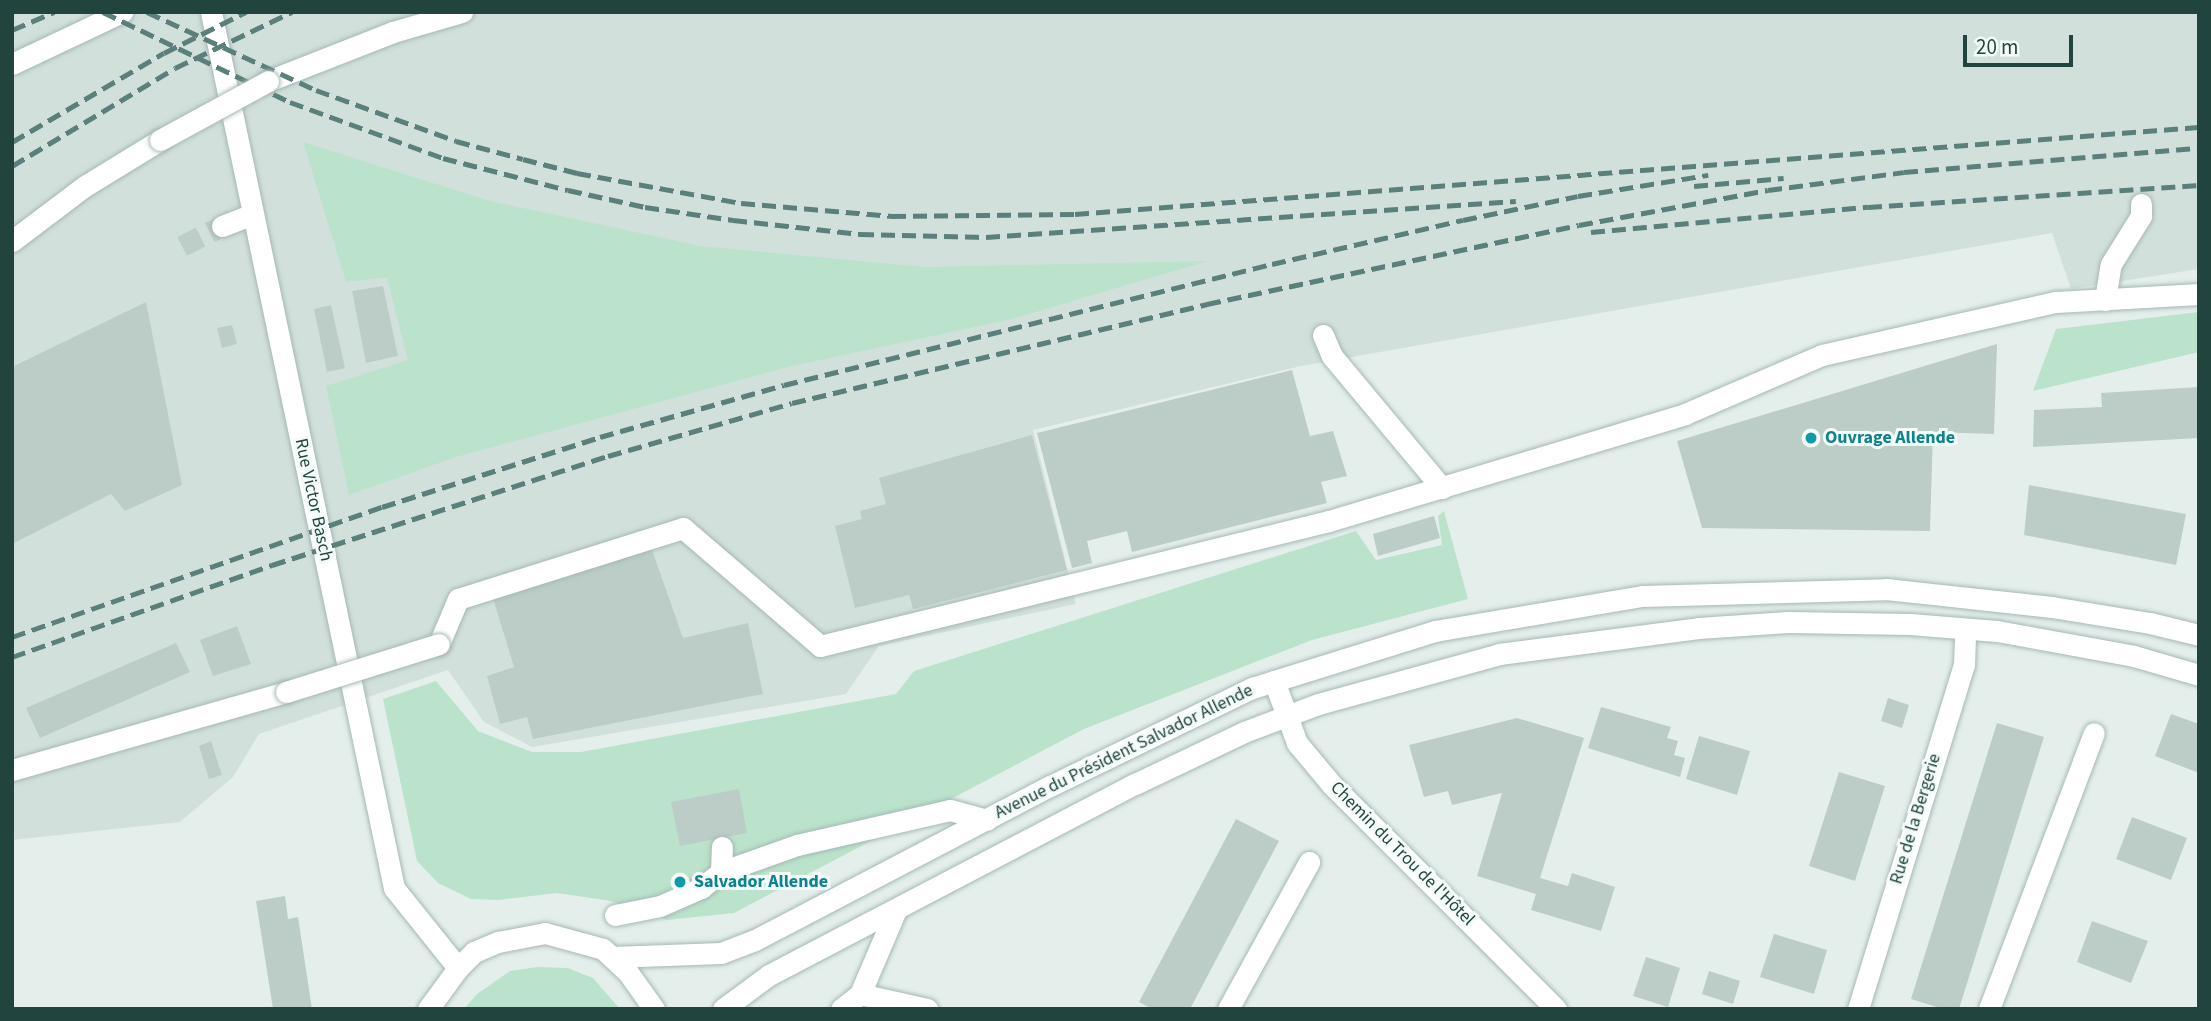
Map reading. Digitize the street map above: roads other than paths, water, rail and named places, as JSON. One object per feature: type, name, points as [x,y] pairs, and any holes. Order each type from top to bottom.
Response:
[{"type":"street","points":[[12,64],[121,12]]},
{"type":"street","name":"Rue Victor Basch","points":[[211,12],[394,888],[458,968]]},
{"type":"street","points":[[12,240],[86,186],[160,140],[268,82],[393,32],[462,12]]},
{"type":"street","points":[[2105,300],[2111,264],[2141,216],[2141,204]]},
{"type":"street","points":[[222,226],[253,214]]},
{"type":"street","points":[[12,770],[286,692],[439,644],[458,600],[683,528],[820,646],[1329,521],[1685,414],[1822,355],[2056,302],[2199,294]]},
{"type":"street","points":[[1323,335],[1332,356],[1442,488]]},
{"type":"street","name":"Avenue du Président Salvador Allende","points":[[612,957],[721,953],[755,940],[986,820],[1252,688],[1434,631],[1642,596],[1886,589],[2052,607],[2150,623],[2199,635]]},
{"type":"street","name":"Avenue du Président Salvador Allende","points":[[723,1009],[769,975],[1135,784],[1288,722],[1499,654],[1699,628],[1788,621],[1910,624],[1997,631],[2134,656],[2199,675]]},
{"type":"street","name":"Rue de la Bergerie","points":[[1858,1009],[1964,666],[1965,628]]},
{"type":"street","name":"Chemin du Trou de l'Hôtel","points":[[1274,681],[1297,743],[1332,785],[1556,1009]]},
{"type":"street","points":[[1989,1009],[2094,733]]},
{"type":"street","points":[[615,915],[660,906],[701,888],[721,872],[797,845],[950,810],[986,820]]},
{"type":"street","points":[[721,872],[722,847]]},
{"type":"street","points":[[1228,1009],[1309,862]]},
{"type":"street","points":[[841,1009],[860,994],[896,910]]},
{"type":"street","points":[[428,1009],[474,951],[498,942],[545,933],[572,938],[603,949],[654,1009]]},
{"type":"street","points":[[860,994],[927,1009]]},
{"type":"tunnel","points":[[182,246],[222,226]]},
{"type":"railway","points":[[12,30],[54,12]]},
{"type":"railway","points":[[103,12],[290,102],[443,158],[645,207],[733,220],[860,234],[986,237],[1516,201]]},
{"type":"railway","points":[[147,12],[316,90],[456,141],[577,173],[741,203],[892,216],[1075,214],[2199,127]]},
{"type":"railway","points":[[12,142],[164,53],[246,12]]},
{"type":"railway","points":[[12,166],[175,68],[292,12]]},
{"type":"railway","points":[[12,657],[272,565],[608,456],[792,403],[1207,304],[1579,225],[1768,190],[1904,172],[2199,148]]},
{"type":"railway","points":[[12,637],[382,507],[600,437],[784,385],[1272,264],[1463,220],[1578,196],[1708,175]]},
{"type":"railway","points":[[1694,186],[1784,178]]},
{"type":"railway","points":[[1591,232],[1868,207],[2199,185]]},
{"type":"place","name":"Ouvrage Allende","points":[[1811,438]]},
{"type":"place","name":"Salvador Allende","points":[[680,882]]}]
